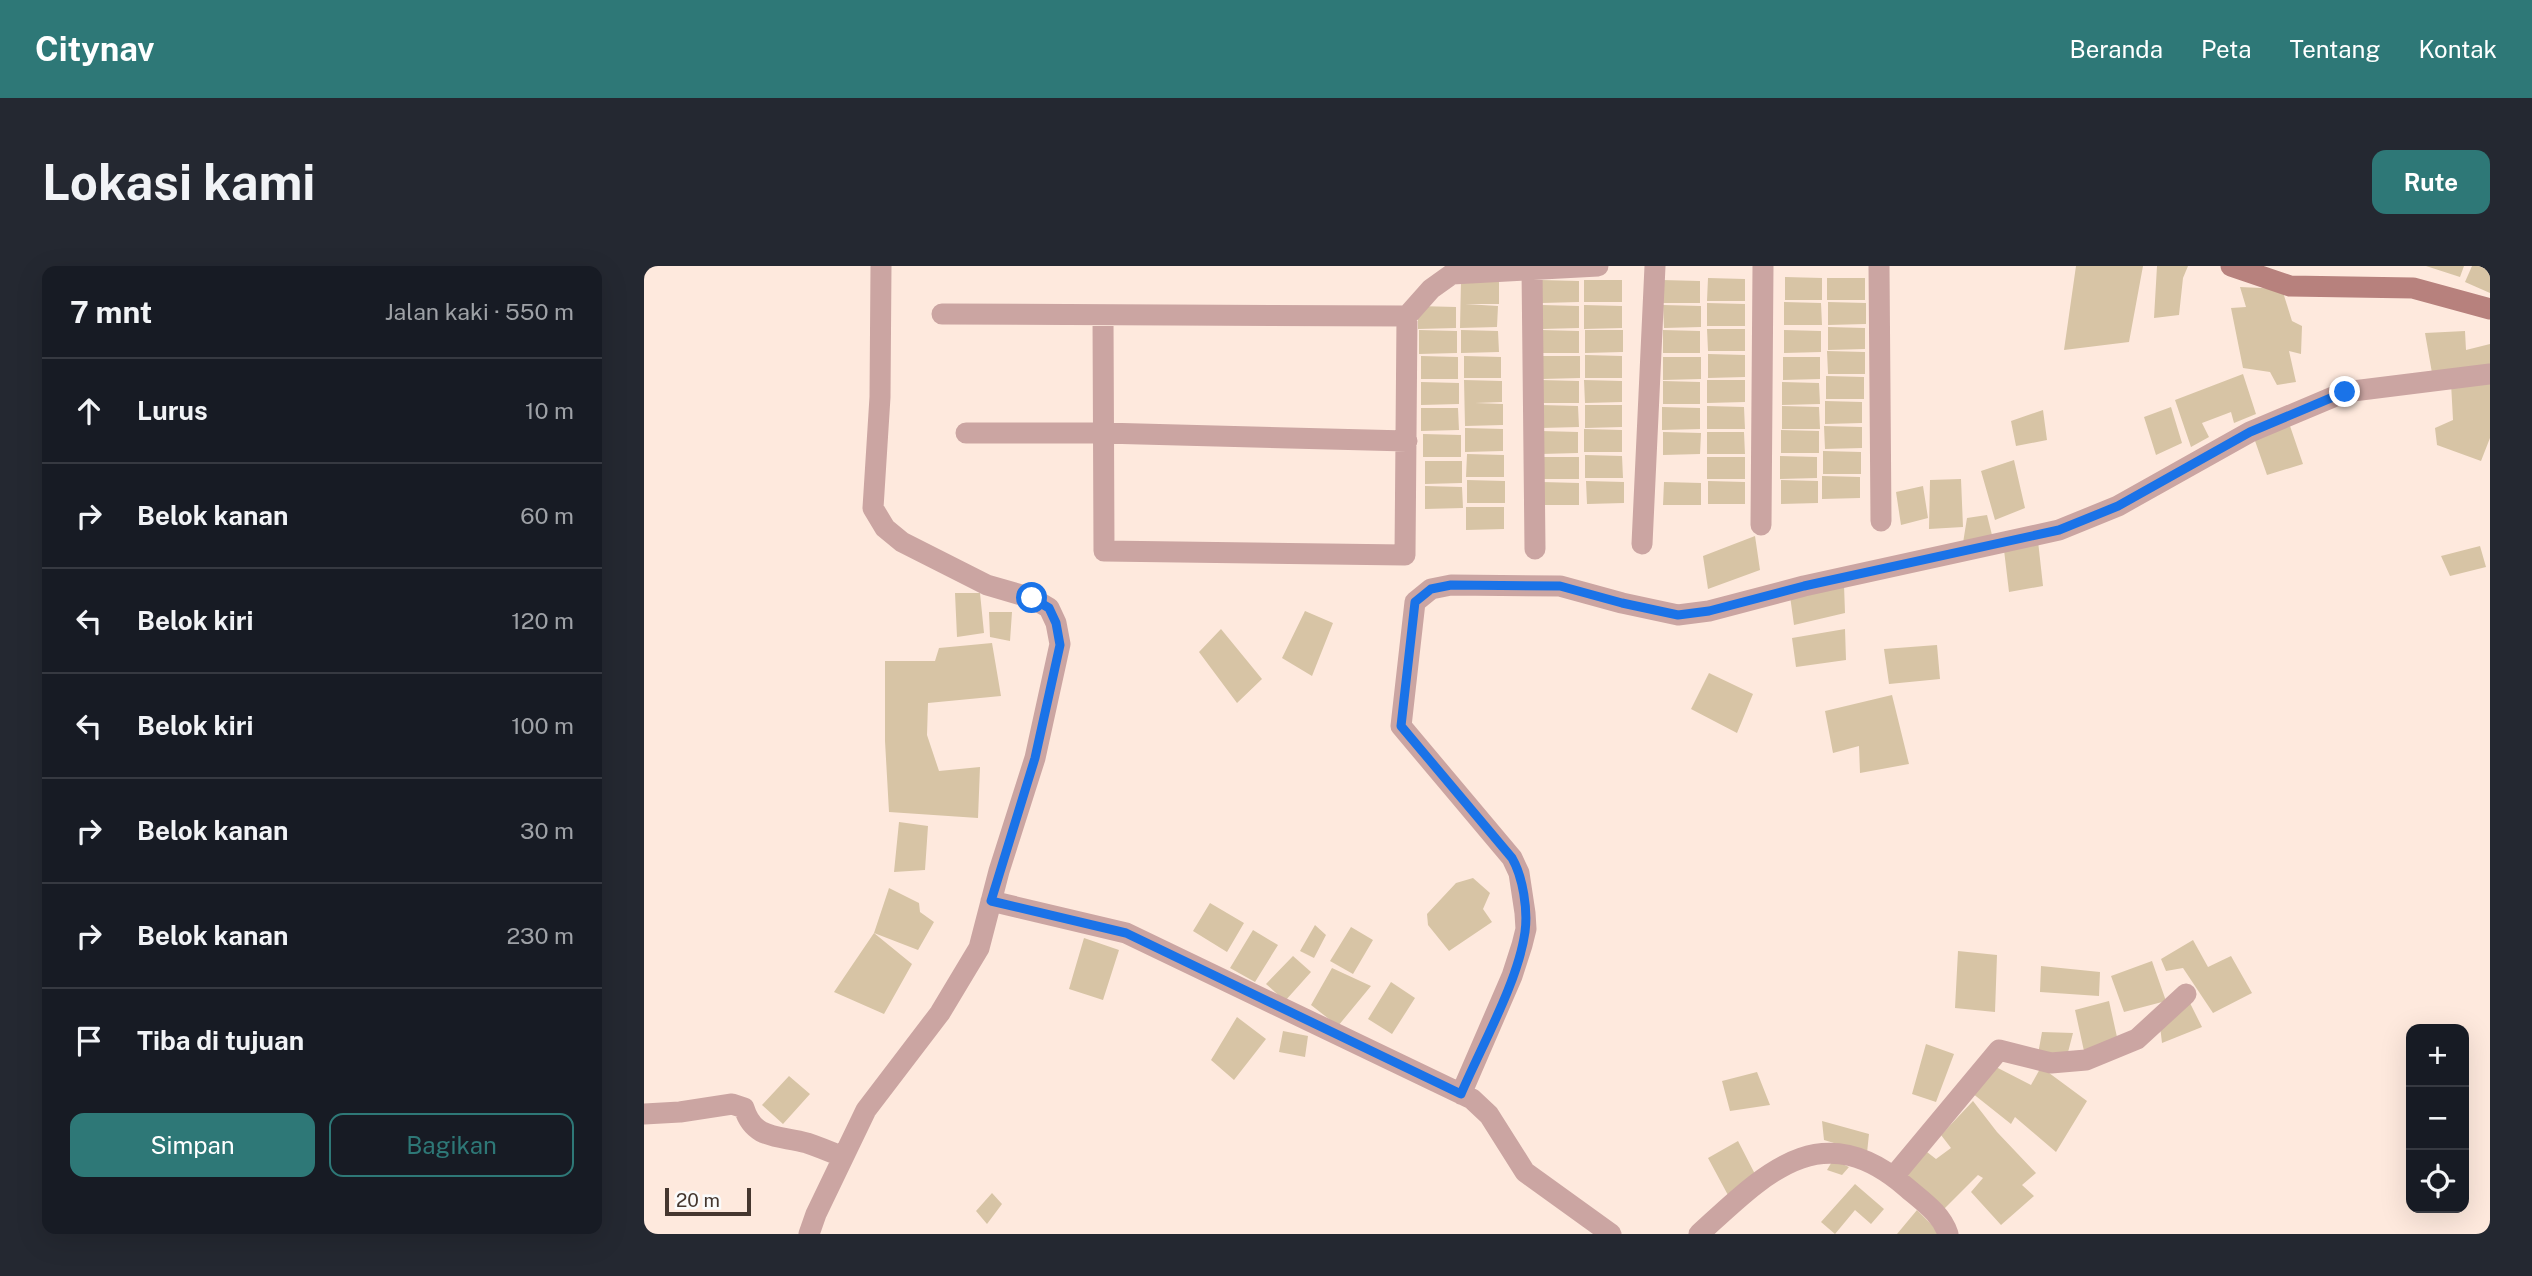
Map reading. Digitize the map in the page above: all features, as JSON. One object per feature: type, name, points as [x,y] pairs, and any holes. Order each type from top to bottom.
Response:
[{"type":"street","points":[[809,1234],[866,1110],[940,1013],[979,948],[1035,758],[1060,645],[1056,623],[1049,608],[1032,598],[987,585],[902,542],[885,528],[873,508],[880,397],[881,266]]},
{"type":"street","points":[[1103,316],[1104,551],[1405,555],[1407,316],[1431,289],[1452,274],[1598,266]]},
{"type":"street","points":[[1642,544],[1655,266]]},
{"type":"street","points":[[1761,525],[1763,266]]},
{"type":"street","points":[[1879,266],[1881,521]]},
{"type":"street","points":[[2231,266],[2290,286],[2413,288],[2490,309]]},
{"type":"street","points":[[1532,268],[1535,549]]},
{"type":"street","points":[[942,314],[1407,316]]},
{"type":"street","points":[[1461,1094],[1519,958],[1526,929],[1525,912],[1519,873],[1512,858],[1401,726],[1415,602],[1431,589],[1451,585],[1560,586],[1678,615],[1709,611],[1804,586],[2059,530],[2118,506],[2250,432],[2345,392],[2490,374]]},
{"type":"street","points":[[966,433],[1103,433],[1407,441]]},
{"type":"street","points":[[991,901],[1126,933],[1461,1094],[1485,1109],[1525,1172],[1611,1234]]},
{"type":"street","points":[[1894,1176],[1999,1050],[2051,1063],[2086,1060],[2137,1039],[2186,994]]},
{"type":"street","points":[[644,1114],[732,1104],[744,1108],[759,1131],[768,1136],[808,1143],[843,1157]]},
{"type":"street","points":[[1699,1234],[1758,1181],[1788,1161],[1818,1152],[1847,1156],[1872,1164],[1894,1176],[1936,1213],[1948,1234]]},
{"type":"building","points":[[2076,266],[2143,266],[2129,342],[2064,350]]},
{"type":"building","points":[[2157,266],[2188,266],[2183,278],[2179,315],[2154,318]]},
{"type":"building","points":[[2426,266],[2464,266],[2460,277]]},
{"type":"building","points":[[2472,266],[2490,266],[2490,293],[2465,282]]},
{"type":"building","points":[[1785,277],[1822,278],[1822,300],[1785,300]]},
{"type":"building","points":[[1708,278],[1745,279],[1745,301],[1707,301]]},
{"type":"building","points":[[1827,278],[1865,278],[1865,300],[1827,300]]},
{"type":"building","points":[[1541,280],[1579,281],[1579,302],[1542,303]]},
{"type":"building","points":[[1584,280],[1622,280],[1622,302],[1584,302]]},
{"type":"building","points":[[1662,280],[1700,281],[1700,303],[1662,303]]},
{"type":"building","points":[[1461,281],[1499,282],[1499,304],[1465,304],[1498,306],[1497,327],[1460,328]]},
{"type":"building","points":[[2240,287],[2282,289],[2292,321],[2302,326],[2301,354],[2289,351],[2296,382],[2277,385],[2270,372],[2243,368],[2231,308],[2246,307]]},
{"type":"building","points":[[1784,302],[1821,303],[1822,325],[1784,325]]},
{"type":"building","points":[[1828,302],[1866,303],[1866,324],[1828,325]]},
{"type":"building","points":[[1707,303],[1745,304],[1745,326],[1707,326]]},
{"type":"building","points":[[1542,305],[1579,306],[1579,328],[1542,329]]},
{"type":"building","points":[[1584,305],[1622,306],[1622,328],[1584,329]]},
{"type":"building","points":[[1663,305],[1701,306],[1701,327],[1664,328]]},
{"type":"building","points":[[1418,306],[1456,307],[1456,328],[1418,329]]},
{"type":"building","points":[[1828,327],[1865,328],[1865,349],[1828,350]]},
{"type":"building","points":[[1707,329],[1745,329],[1745,351],[1708,351]]},
{"type":"building","points":[[1419,330],[1457,331],[1457,353],[1419,354]]},
{"type":"building","points":[[1461,330],[1498,331],[1499,352],[1461,353]]},
{"type":"building","points":[[1542,330],[1579,331],[1579,353],[1542,353]]},
{"type":"building","points":[[1585,330],[1623,330],[1623,352],[1585,353]]},
{"type":"building","points":[[1663,330],[1700,331],[1700,353],[1663,353]]},
{"type":"building","points":[[1784,330],[1821,331],[1821,352],[1784,353]]},
{"type":"building","points":[[2465,331],[2466,350],[2490,344],[2490,368],[2432,373],[2425,333]]},
{"type":"building","points":[[1827,351],[1865,352],[1865,374],[1828,374]]},
{"type":"building","points":[[1708,354],[1745,355],[1745,377],[1708,378]]},
{"type":"building","points":[[1585,355],[1622,356],[1622,378],[1585,378]]},
{"type":"building","points":[[1421,356],[1458,357],[1458,379],[1421,379]]},
{"type":"building","points":[[1464,356],[1501,357],[1501,378],[1464,378]]},
{"type":"building","points":[[1542,356],[1580,356],[1580,378],[1542,379]]},
{"type":"building","points":[[1663,357],[1701,357],[1701,379],[1663,380]]},
{"type":"building","points":[[1783,357],[1820,357],[1820,379],[1783,380]]},
{"type":"building","points":[[2243,374],[2256,414],[2234,423],[2231,412],[2202,423],[2209,437],[2191,447],[2175,400]]},
{"type":"building","points":[[1826,376],[1864,377],[1864,399],[1826,399]]},
{"type":"building","points":[[1464,380],[1502,381],[1502,402],[1475,403],[1503,404],[1503,425],[1465,426]]},
{"type":"building","points":[[1541,380],[1579,381],[1579,403],[1542,403]]},
{"type":"building","points":[[1584,380],[1622,381],[1622,402],[1585,403]]},
{"type":"building","points":[[1707,380],[1745,380],[1745,402],[1707,403]]},
{"type":"building","points":[[1663,381],[1700,382],[1700,404],[1663,404]]},
{"type":"building","points":[[1421,382],[1459,383],[1459,404],[1421,405]]},
{"type":"building","points":[[1782,382],[1819,383],[1820,404],[1782,405]]},
{"type":"building","points":[[2451,383],[2490,384],[2490,438],[2481,461],[2437,445],[2435,428],[2453,420]]},
{"type":"building","points":[[1825,401],[1862,402],[1862,423],[1825,424]]},
{"type":"building","points":[[1541,405],[1578,406],[1579,427],[1541,428]]},
{"type":"building","points":[[1585,405],[1622,405],[1622,427],[1585,428]]},
{"type":"building","points":[[1707,406],[1744,407],[1745,429],[1707,429]]},
{"type":"building","points":[[1782,406],[1819,407],[1820,429],[1782,429]]},
{"type":"building","points":[[1662,407],[1700,408],[1700,429],[1662,430]]},
{"type":"building","points":[[2171,407],[2182,443],[2156,455],[2144,417]]},
{"type":"building","points":[[1421,408],[1458,408],[1459,430],[1421,431]]},
{"type":"building","points":[[2043,410],[2047,440],[2016,446],[2011,421]]},
{"type":"building","points":[[1824,426],[1862,427],[1862,448],[1825,449]]},
{"type":"building","points":[[2290,426],[2303,464],[2267,475],[2254,438]]},
{"type":"building","points":[[1465,428],[1503,429],[1503,451],[1465,452]]},
{"type":"building","points":[[1584,429],[1622,430],[1622,452],[1584,452]]},
{"type":"building","points":[[1781,430],[1819,431],[1819,453],[1781,453]]},
{"type":"building","points":[[1541,431],[1578,432],[1578,453],[1541,454]]},
{"type":"building","points":[[1663,432],[1701,433],[1700,454],[1663,455]]},
{"type":"building","points":[[1707,432],[1744,432],[1745,454],[1707,454]]},
{"type":"building","points":[[1423,434],[1461,435],[1461,457],[1423,457]]},
{"type":"building","points":[[1823,451],[1861,452],[1861,474],[1823,474]]},
{"type":"building","points":[[1467,454],[1504,455],[1504,477],[1466,477]]},
{"type":"building","points":[[1585,455],[1622,456],[1623,478],[1585,478]]},
{"type":"building","points":[[1780,456],[1817,457],[1817,478],[1780,479]]},
{"type":"building","points":[[1542,457],[1579,457],[1579,479],[1542,479]]},
{"type":"building","points":[[1707,457],[1745,457],[1745,479],[1707,479]]},
{"type":"building","points":[[2014,460],[2025,508],[1995,520],[1981,471]]},
{"type":"building","points":[[1425,461],[1462,461],[1462,483],[1425,484]]},
{"type":"building","points":[[1822,476],[1860,477],[1860,498],[1822,499]]},
{"type":"building","points":[[1961,479],[1963,527],[1929,529],[1930,480]]},
{"type":"building","points":[[1467,480],[1505,481],[1505,503],[1467,503]]},
{"type":"building","points":[[1781,480],[1818,481],[1818,503],[1781,504]]},
{"type":"building","points":[[1586,481],[1624,482],[1624,503],[1587,504]]},
{"type":"building","points":[[1708,481],[1745,482],[1745,504],[1708,504]]},
{"type":"building","points":[[1542,482],[1579,483],[1579,505],[1542,505]]},
{"type":"building","points":[[1664,482],[1701,483],[1701,505],[1663,505]]},
{"type":"building","points":[[1425,486],[1462,487],[1463,508],[1425,509]]},
{"type":"building","points":[[1923,486],[1928,518],[1901,525],[1896,492]]},
{"type":"building","points":[[1466,507],[1504,507],[1504,529],[1466,530]]},
{"type":"building","points":[[1987,515],[1992,535],[1963,543],[1967,518]]},
{"type":"building","points":[[1755,536],[1760,570],[1708,589],[1703,556]]},
{"type":"building","points":[[2038,541],[2043,586],[2009,592],[2004,550]]},
{"type":"building","points":[[2480,546],[2486,567],[2450,576],[2441,556]]},
{"type":"building","points":[[1844,585],[1845,613],[1794,625],[1790,596]]},
{"type":"building","points":[[955,593],[980,593],[984,633],[957,637]]},
{"type":"building","points":[[1305,611],[1333,623],[1312,676],[1282,658]]},
{"type":"building","points":[[989,612],[1012,612],[1010,641],[990,637]]},
{"type":"building","points":[[1221,629],[1262,679],[1237,703],[1199,652]]},
{"type":"building","points":[[1845,629],[1846,660],[1796,667],[1792,638]]},
{"type":"building","points":[[992,643],[1001,696],[928,703],[927,735],[939,771],[980,767],[978,818],[889,812],[885,741],[885,661],[935,661],[939,648]]},
{"type":"building","points":[[1937,645],[1940,679],[1889,684],[1884,649]]},
{"type":"building","points":[[1709,673],[1753,694],[1737,733],[1691,709]]},
{"type":"building","points":[[1892,695],[1909,764],[1860,773],[1859,746],[1833,753],[1825,711]]},
{"type":"building","points":[[899,822],[928,826],[925,870],[894,872]]},
{"type":"building","points":[[1473,878],[1490,893],[1483,909],[1492,922],[1449,951],[1428,925],[1427,914],[1456,883]]},
{"type":"building","points":[[889,888],[919,903],[920,912],[934,922],[918,950],[874,933]]},
{"type":"building","points":[[1210,903],[1244,923],[1227,952],[1193,931]]},
{"type":"building","points":[[1315,925],[1326,935],[1314,958],[1300,951]]},
{"type":"building","points":[[1351,927],[1373,940],[1353,974],[1330,961]]},
{"type":"building","points":[[1253,930],[1278,945],[1255,982],[1230,968]]},
{"type":"building","points":[[874,933],[912,964],[884,1014],[834,992]]},
{"type":"building","points":[[1084,938],[1119,950],[1103,1000],[1069,989]]},
{"type":"building","points":[[2193,940],[2208,967],[2231,956],[2252,993],[2213,1013],[2183,968],[2166,971],[2161,959]]},
{"type":"building","points":[[1958,951],[1997,955],[1995,1012],[1955,1008]]},
{"type":"building","points":[[1293,956],[1311,972],[1285,1001],[1266,984]]},
{"type":"building","points":[[2152,961],[2166,1001],[2124,1012],[2111,976]]},
{"type":"building","points":[[2041,966],[2100,972],[2099,996],[2040,992]]},
{"type":"building","points":[[1332,968],[1371,986],[1338,1026],[1311,1005]]},
{"type":"building","points":[[1391,982],[1415,998],[1392,1034],[1368,1019]]},
{"type":"building","points":[[2109,1001],[2117,1037],[2084,1051],[2075,1010]]},
{"type":"building","points":[[2190,1003],[2202,1027],[2162,1043],[2160,1026]]},
{"type":"building","points":[[1237,1017],[1266,1039],[1234,1080],[1211,1060]]},
{"type":"building","points":[[1283,1031],[1308,1036],[1305,1057],[1279,1052]]},
{"type":"building","points":[[2042,1032],[2073,1033],[2067,1056],[2038,1054]]},
{"type":"building","points":[[1926,1044],[1954,1054],[1936,1102],[1912,1094]]},
{"type":"building","points":[[1994,1066],[2031,1085],[2041,1067],[2087,1101],[2056,1152],[2015,1117],[2011,1124],[1972,1093]]},
{"type":"building","points":[[1757,1072],[1770,1105],[1730,1111],[1722,1081]]},
{"type":"building","points":[[789,1076],[810,1094],[783,1124],[762,1105]]},
{"type":"building","points":[[1973,1101],[1997,1132],[2036,1173],[2022,1185],[2034,1196],[2001,1225],[1971,1192],[1983,1178],[1978,1175],[1943,1210],[1906,1174],[1927,1152],[1936,1159],[1951,1148],[1941,1135]]},
{"type":"building","points":[[1822,1121],[1869,1134],[1867,1153],[1824,1140]]},
{"type":"building","points":[[1738,1141],[1756,1176],[1729,1197],[1708,1158]]},
{"type":"building","points":[[1833,1160],[1849,1167],[1842,1175],[1827,1170]]},
{"type":"building","points":[[1855,1184],[1884,1209],[1871,1224],[1855,1210],[1835,1234],[1821,1222]]},
{"type":"building","points":[[992,1193],[1002,1204],[987,1224],[976,1211]]},
{"type":"building","points":[[1917,1210],[1941,1234],[1897,1234]]},
{"type":"route","points":[[1032,598],[1049,608],[1056,623],[1060,645],[1035,758],[991,901],[1126,933],[1461,1094],[1513,976],[1526,929],[1525,912],[1519,873],[1512,858],[1401,726],[1415,602],[1431,589],[1451,585],[1560,586],[1678,615],[1709,611],[1804,586],[2059,530],[2118,506],[2250,432],[2345,392]]}]
